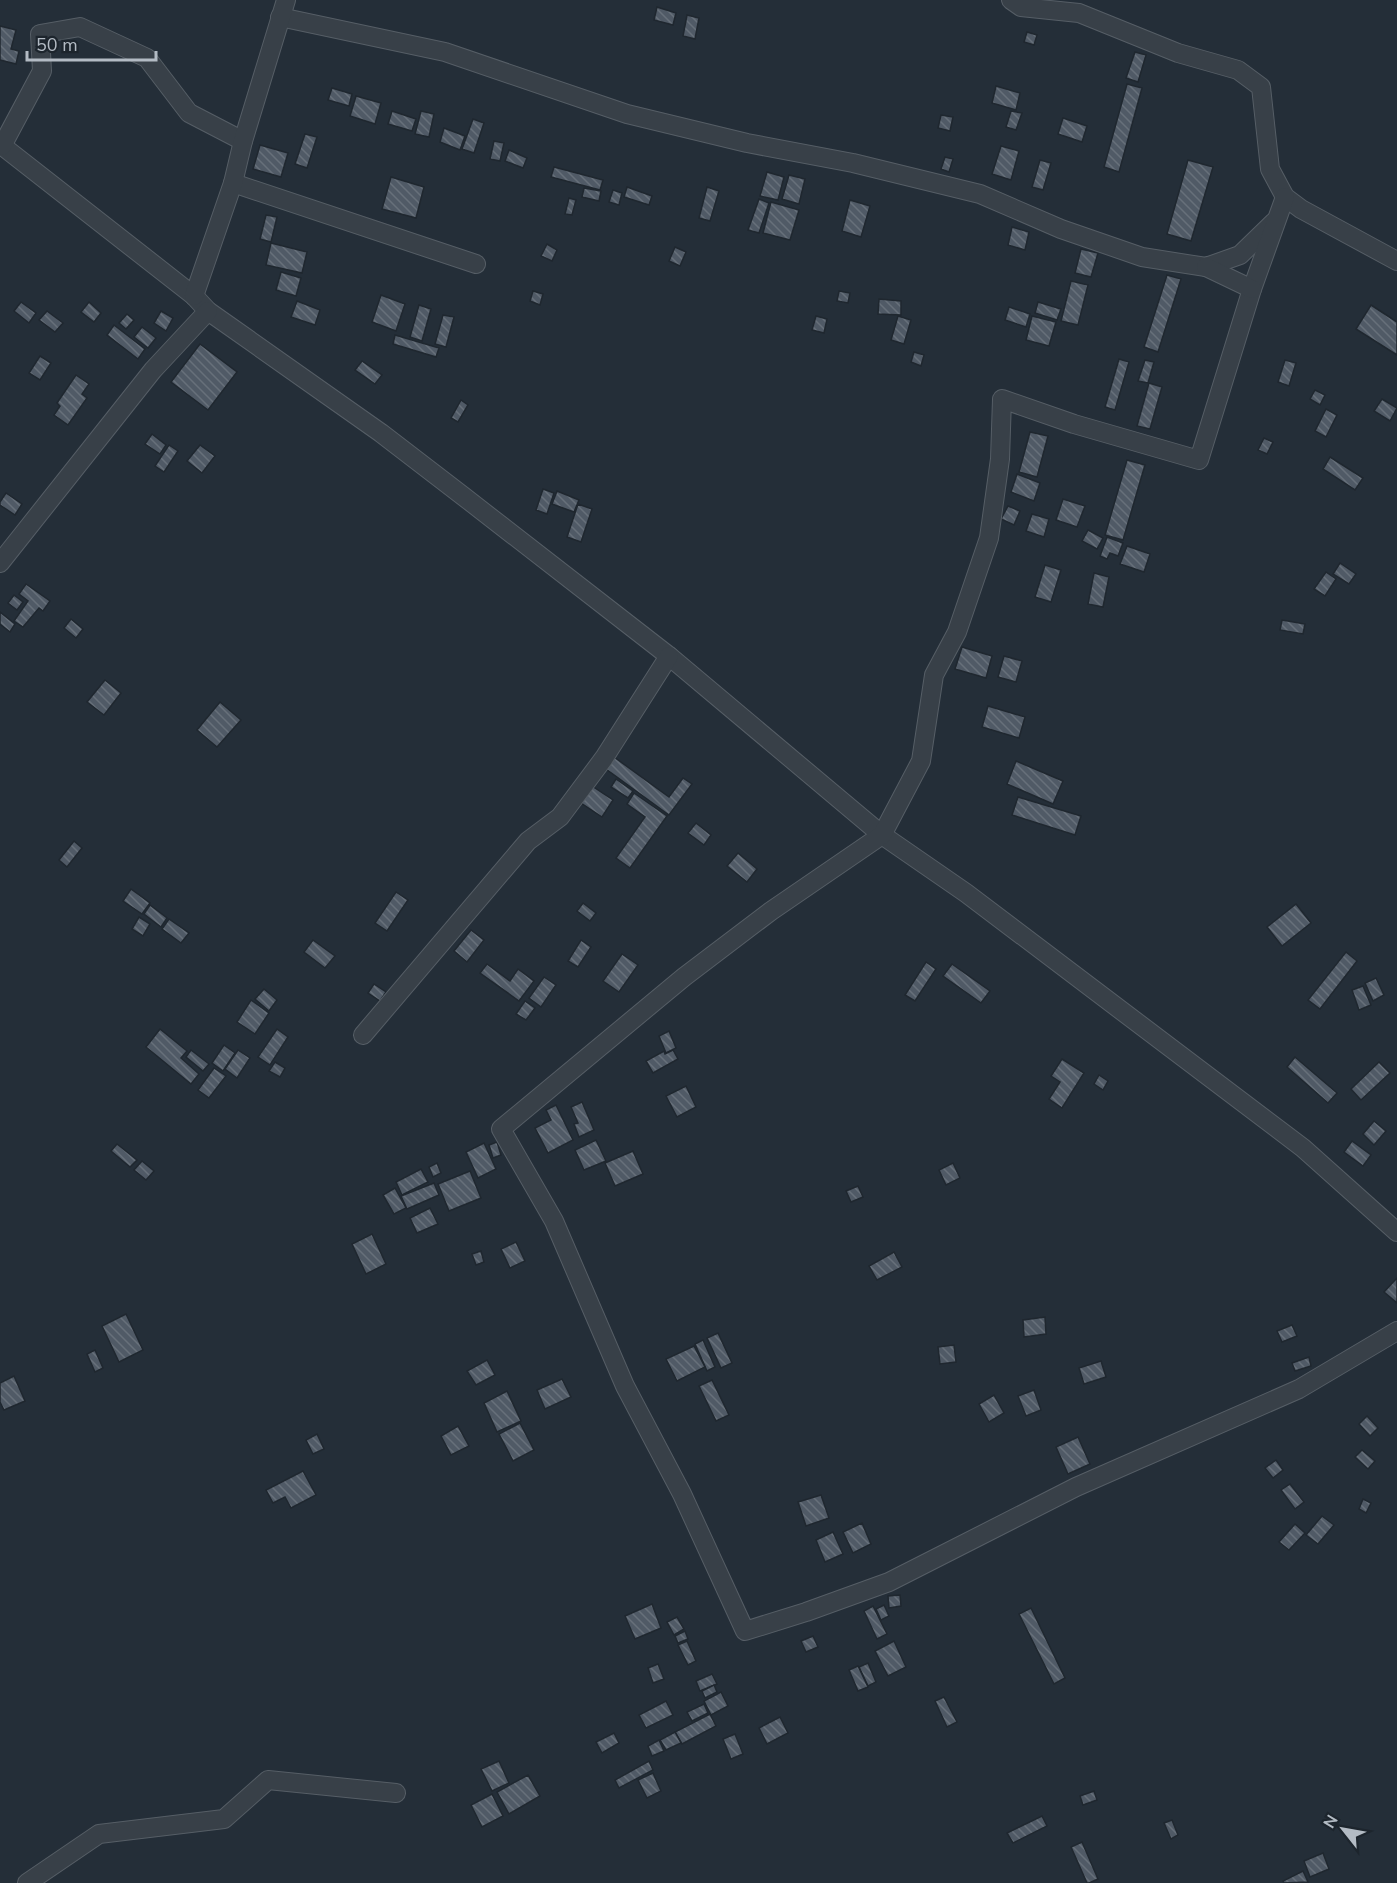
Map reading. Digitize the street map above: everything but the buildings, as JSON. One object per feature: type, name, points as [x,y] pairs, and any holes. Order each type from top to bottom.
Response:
[{"type":"street","points":[[1011,0],[1021,7],[1079,13],[1178,54],[1238,70],[1261,87],[1270,169],[1285,197],[1301,209],[1397,261]]},
{"type":"street","points":[[194,296],[233,183],[243,141],[283,8],[445,52],[627,114],[747,143],[852,163],[980,194],[1061,229],[1142,257],[1206,267],[1252,289]]},
{"type":"street","points":[[243,141],[189,113],[147,58],[80,27],[40,34],[42,71],[1,145],[194,296],[208,311],[381,433],[669,656],[882,835],[966,893],[1303,1148],[1397,1232]]},
{"type":"street","points":[[233,183],[476,264]]},
{"type":"street","points":[[1285,197],[1252,289],[1199,460],[1074,424],[1002,399],[1000,459],[989,538],[957,632],[934,675],[921,761],[882,835],[771,911],[684,977],[501,1129],[554,1221],[625,1386],[682,1494],[745,1631],[889,1582],[1076,1487],[1299,1389],[1397,1331]]},
{"type":"street","points":[[1206,267],[1240,255],[1278,219]]},
{"type":"street","points":[[0,563],[153,370],[208,311]]},
{"type":"street","points":[[363,1035],[528,841],[560,817],[604,758],[669,656]]},
{"type":"street","points":[[27,1883],[99,1834],[224,1820],[268,1780],[396,1793]]}]
